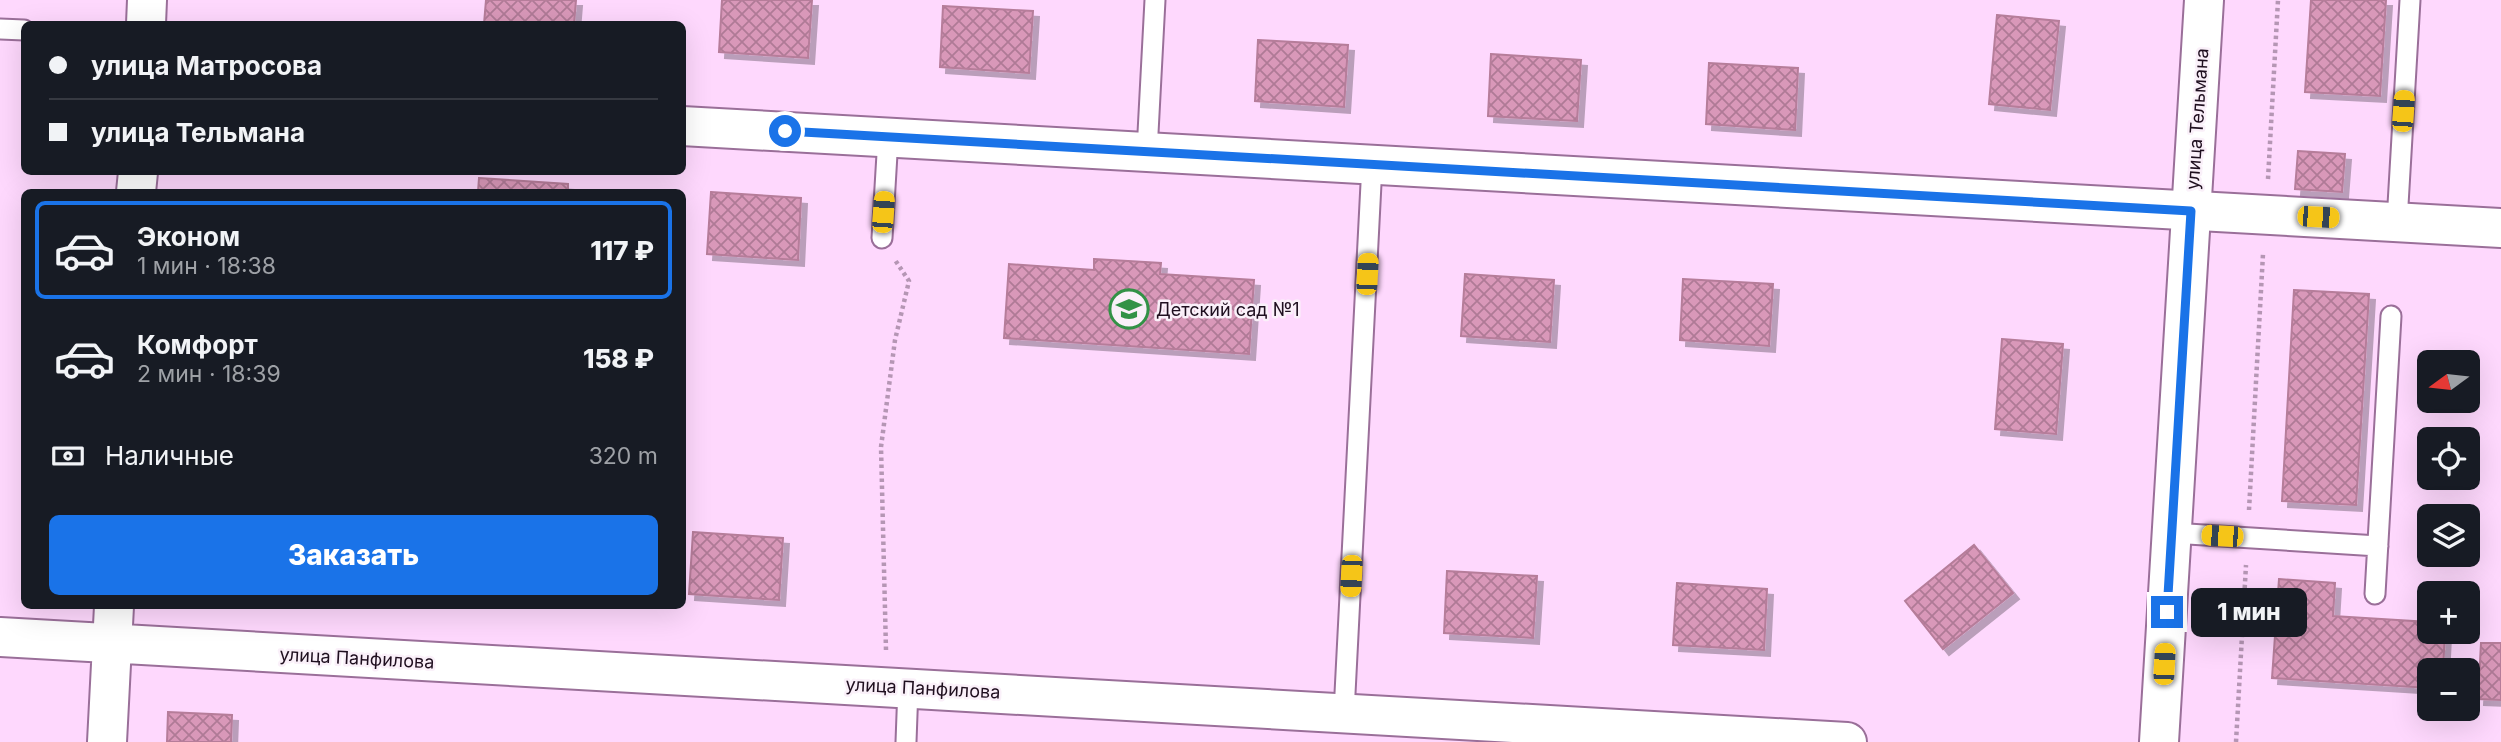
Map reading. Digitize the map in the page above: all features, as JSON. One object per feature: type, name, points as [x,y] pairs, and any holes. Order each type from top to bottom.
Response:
[{"type":"street","points":[[146,21],[147,0]]},
{"type":"street","name":"улица Тельмана","points":[[2158,742],[2204,0]]},
{"type":"street","points":[[686,126],[2501,228]]},
{"type":"street","points":[[107,742],[114,609]]},
{"type":"street","name":"улица Панфилова","points":[[0,637],[1847,742]]},
{"type":"lane","points":[[1147,152],[1154,0]]},
{"type":"lane","points":[[2397,222],[2410,0]]},
{"type":"lane","points":[[0,29],[21,30]]},
{"type":"lane","points":[[882,238],[888,137]]},
{"type":"lane","points":[[1344,713],[1372,164]]},
{"type":"lane","points":[[2375,594],[2391,316]]},
{"type":"lane","points":[[2172,533],[2378,546]]},
{"type":"lane","points":[[898,687],[906,742]]},
{"type":"path","points":[[2236,742],[2278,0]]},
{"type":"path","points":[[882,238],[909,281],[895,340],[881,447],[898,687]]},
{"type":"building","points":[[486,0],[576,0],[574,21],[484,21]]},
{"type":"building","points":[[722,0],[812,0],[808,58],[719,52]]},
{"type":"building","points":[[2311,0],[2386,0],[2380,96],[2305,92]]},
{"type":"building","points":[[943,6],[1033,11],[1029,73],[940,67]]},
{"type":"building","points":[[1997,15],[2059,21],[2050,110],[1989,104]]},
{"type":"building","points":[[1258,40],[1348,45],[1344,107],[1255,101]]},
{"type":"building","points":[[1491,54],[1581,60],[1577,121],[1488,116]]},
{"type":"building","points":[[1709,63],[1798,68],[1795,130],[1706,124]]},
{"type":"building","points":[[2298,151],[2345,154],[2342,192],[2295,189]]},
{"type":"building","points":[[479,178],[568,184],[568,189],[478,189]]},
{"type":"building","points":[[711,192],[801,198],[798,260],[707,254]]},
{"type":"building","name":"Детский сад №1","points":[[1094,259],[1161,263],[1160,274],[1254,280],[1249,354],[1004,338],[1009,264],[1094,270]]},
{"type":"building","points":[[1465,274],[1554,280],[1550,342],[1461,336]]},
{"type":"building","points":[[1683,279],[1773,284],[1769,346],[1680,340]]},
{"type":"building","points":[[2294,290],[2369,294],[2356,505],[2282,501]]},
{"type":"building","points":[[2002,339],[2063,344],[2056,434],[1995,429]]},
{"type":"building","points":[[693,532],[783,538],[779,600],[689,594]]},
{"type":"building","points":[[1974,545],[2013,593],[1943,649],[1905,601]]},
{"type":"building","points":[[1447,571],[1537,576],[1533,638],[1444,633]]},
{"type":"building","points":[[2279,579],[2335,583],[2333,616],[2417,621],[2417,644],[2444,644],[2444,658],[2417,658],[2417,687],[2272,678]]},
{"type":"building","points":[[1677,583],[1767,589],[1764,650],[1673,645]]},
{"type":"building","points":[[2481,643],[2501,643],[2501,700],[2480,699]]},
{"type":"building","points":[[168,712],[232,715],[231,742],[167,742]]},
{"type":"place","name":"Детский сад №1","points":[[1129,309]]},
{"type":"route","points":[[785,131],[2191,211],[2167,612]]}]
